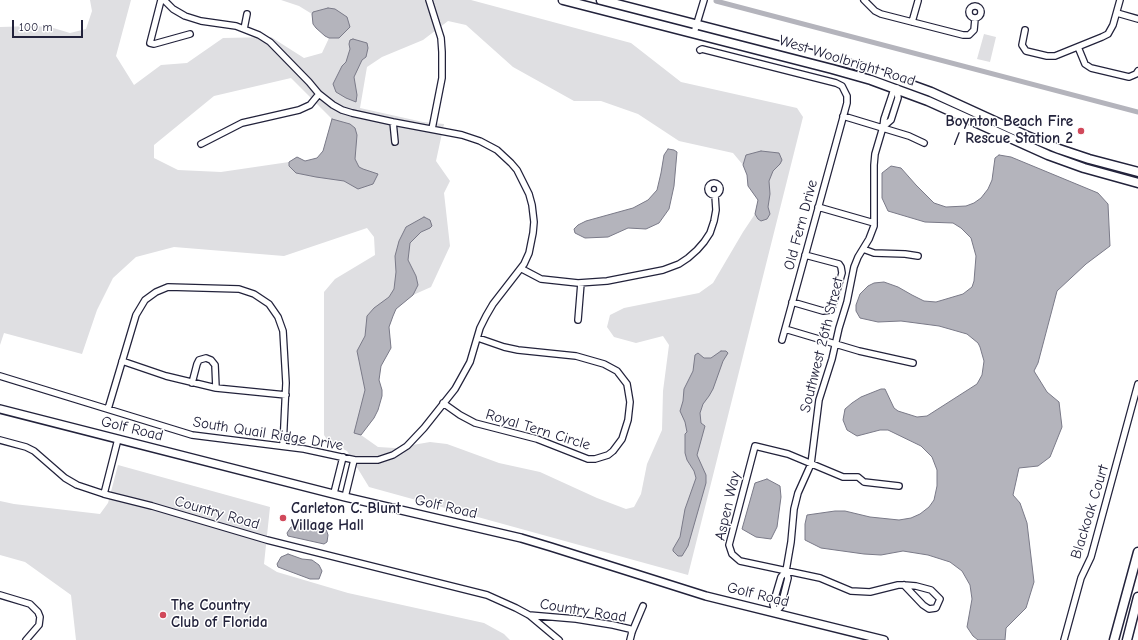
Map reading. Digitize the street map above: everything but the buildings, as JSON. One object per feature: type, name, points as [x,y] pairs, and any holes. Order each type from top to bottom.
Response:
[{"type":"main road","name":"West Woolbright Road","points":[[563,0],[838,70],[897,89],[935,104],[1048,155],[1084,168],[1138,183]]},
{"type":"main road","name":"West Woolbright Road","points":[[601,0],[845,62],[898,79],[947,98],[1047,144],[1089,159],[1138,172]]},
{"type":"main road","points":[[1114,640],[1138,552]]},
{"type":"main road","points":[[1127,640],[1138,598]]},
{"type":"street","points":[[161,0],[150,43],[154,44],[190,34]]},
{"type":"street","name":"South Quail Ridge Drive","points":[[0,376],[192,435],[283,446],[354,460],[378,460],[400,451],[419,433],[455,389],[470,362],[480,328],[493,304],[522,269],[529,254],[532,243],[534,222],[532,205],[529,194],[517,170],[503,155],[480,141],[462,135],[393,122],[342,110],[319,94],[300,72],[270,42],[244,29],[223,23],[201,21],[185,16],[164,0]]},
{"type":"street","points":[[429,0],[441,38],[442,52],[442,78],[432,129]]},
{"type":"street","points":[[694,33],[704,0]]},
{"type":"street","points":[[864,0],[878,13],[963,35],[969,34],[974,30],[975,18]]},
{"type":"street","points":[[912,22],[919,0]]},
{"type":"street","points":[[1025,30],[1022,45],[1026,51],[1051,56],[1078,47],[1108,34],[1113,25],[1120,0]]},
{"type":"street","points":[[1117,13],[1138,19]]},
{"type":"street","points":[[244,29],[248,14]]},
{"type":"street","points":[[1078,47],[1085,64],[1091,68],[1129,77],[1136,74],[1138,71]]},
{"type":"street","name":"Old Fern Drive","points":[[700,50],[702,49],[839,84],[844,89],[847,96],[847,103],[782,340]]},
{"type":"street","name":"Southwest 26th Street","points":[[775,613],[773,604],[781,577],[786,572],[796,499],[811,464],[819,400],[832,359],[847,302],[854,267],[872,233],[874,223],[874,165],[877,146],[883,127],[891,120],[898,98],[898,79]]},
{"type":"street","points":[[201,144],[242,122],[299,110],[310,105],[319,94]]},
{"type":"street","points":[[843,116],[883,127],[924,143]]},
{"type":"street","points":[[393,122],[395,142]]},
{"type":"street","points":[[522,269],[534,276],[549,280],[582,283],[607,281],[664,270],[688,258],[697,250],[710,233],[715,215],[715,195]]},
{"type":"street","points":[[818,207],[874,223]]},
{"type":"street","points":[[863,249],[874,253],[918,256]]},
{"type":"street","points":[[792,302],[823,311],[830,310],[832,308],[842,273],[839,264],[805,255]]},
{"type":"street","points":[[578,320],[582,283]]},
{"type":"street","points":[[108,409],[136,314],[145,300],[162,289],[175,287],[240,289],[263,299],[274,310],[281,324],[284,339],[286,395],[283,446]]},
{"type":"street","points":[[785,329],[871,354],[913,363]]},
{"type":"street","name":"Royal Tern Circle","points":[[443,403],[460,415],[475,422],[537,439],[588,459],[595,460],[608,456],[614,451],[622,439],[628,420],[630,402],[627,384],[623,376],[617,371],[604,364],[576,356],[518,350],[478,338]]},
{"type":"street","points":[[192,383],[199,360],[206,358],[212,360],[215,365],[216,388]]},
{"type":"street","points":[[122,361],[166,376],[216,388],[286,395]]},
{"type":"street","name":"Blackoak Court","points":[[1064,640],[1081,578],[1091,557],[1138,384]]},
{"type":"street","name":"Golf Road","points":[[0,409],[334,494],[521,538],[694,592],[884,640]]},
{"type":"street","points":[[104,494],[118,439]]},
{"type":"street","name":"Country Road","points":[[0,440],[26,447],[34,451],[64,478],[77,485],[104,494],[152,506],[267,540],[487,595],[529,615],[559,640]]},
{"type":"street","name":"Aspen Way","points":[[786,572],[740,561],[732,554],[729,545],[755,446],[788,454],[811,464]]},
{"type":"street","points":[[334,494],[343,457]]},
{"type":"street","points":[[345,496],[354,460]]},
{"type":"street","points":[[811,464],[843,477],[858,477],[864,482],[899,486]]},
{"type":"street","points":[[340,469],[346,469],[352,472]]},
{"type":"street","points":[[786,572],[820,578],[844,589],[855,592],[870,592],[898,585],[904,585],[916,586],[931,590],[940,599],[936,608],[929,609],[923,605],[904,585]]},
{"type":"street","points":[[0,595],[30,604],[38,612],[40,617],[39,625],[26,640]]},
{"type":"street","points":[[630,640],[644,606]]},
{"type":"street","name":"Country Road","points":[[529,615],[576,619],[613,625],[630,629],[632,632]]},
{"type":"shaded area","points":[[90,0],[131,0],[116,56],[134,85],[161,65],[187,63],[223,38],[271,37],[304,58],[322,53],[329,38],[315,26],[312,20],[312,14],[299,6],[281,0],[471,0],[631,43],[681,82],[797,108],[803,117],[688,575],[369,487],[347,451],[328,441],[324,435],[324,292],[335,279],[375,255],[374,237],[367,228],[284,256],[174,247],[136,257],[113,278],[97,310],[82,354],[4,333],[0,345],[0,27],[50,27],[70,33],[86,29],[92,11]],"holes":[[[448,21],[466,25],[513,67],[574,101],[601,101],[638,114],[679,141],[733,153],[743,165],[747,175],[748,186],[758,200],[755,214],[713,283],[699,293],[624,308],[610,315],[607,327],[614,337],[636,343],[663,336],[669,345],[663,391],[662,430],[647,464],[641,494],[634,507],[626,509],[597,498],[540,472],[499,463],[447,444],[430,442],[395,448],[378,447],[361,435],[374,418],[382,396],[379,380],[381,366],[391,348],[389,327],[396,309],[413,295],[431,287],[450,246],[444,193],[450,181],[436,161],[444,124],[423,122],[360,108],[367,67],[382,57],[423,40]],[[291,78],[332,119],[323,151],[317,158],[305,161],[297,157],[289,162],[221,172],[178,170],[154,158],[154,145],[214,96]]]},
{"type":"shaded area","points":[[328,8],[335,9],[347,17],[350,27],[339,38],[329,38],[325,36],[313,24],[313,12]]},
{"type":"shaded area","points":[[984,34],[996,37],[990,62],[977,59]]},
{"type":"shaded area","points":[[353,39],[367,43],[368,48],[366,57],[362,60],[354,77],[357,95],[356,102],[336,92],[333,84],[342,66],[346,62],[350,49],[350,40]]},
{"type":"shaded area","points":[[332,119],[350,124],[355,128],[357,135],[355,159],[359,167],[378,174],[373,184],[358,189],[344,181],[296,173],[289,166],[289,162],[297,157],[305,161],[317,158],[323,151]]},
{"type":"shaded area","points":[[668,149],[677,152],[674,186],[669,209],[659,223],[646,229],[628,228],[608,237],[585,238],[575,233],[574,229],[586,221],[633,208],[648,200],[657,190],[664,155]]},
{"type":"shaded area","points":[[761,151],[779,153],[782,160],[773,171],[769,181],[770,194],[768,207],[770,214],[767,219],[761,221],[755,214],[758,200],[748,186],[747,175],[743,165],[746,155]]},
{"type":"shaded area","points":[[999,155],[1011,157],[1098,193],[1108,204],[1110,246],[1086,264],[1057,291],[1038,363],[1034,371],[1047,392],[1059,402],[1062,427],[1050,457],[1038,466],[1019,468],[1013,495],[1020,503],[1027,523],[1034,582],[1026,608],[1006,628],[1005,640],[978,640],[973,636],[967,627],[972,599],[970,585],[962,571],[950,562],[928,555],[903,551],[881,555],[821,548],[805,540],[805,524],[807,515],[835,511],[845,511],[870,517],[899,520],[911,518],[920,514],[929,507],[934,500],[937,486],[937,470],[932,457],[921,446],[888,430],[880,430],[857,436],[847,430],[843,420],[845,409],[861,397],[881,389],[885,389],[894,408],[898,411],[917,417],[927,416],[977,384],[982,375],[984,361],[980,347],[978,343],[967,334],[939,326],[901,321],[878,322],[860,318],[856,311],[856,305],[860,294],[868,286],[874,283],[884,282],[898,287],[924,301],[936,302],[963,294],[972,287],[974,281],[976,256],[971,238],[961,228],[953,223],[925,222],[888,211],[882,198],[882,173],[891,166],[901,168],[934,203],[946,207],[966,206],[981,198],[988,189],[992,180],[995,158]]},
{"type":"shaded area","points":[[424,217],[430,220],[432,226],[421,232],[410,243],[408,260],[416,276],[418,285],[413,295],[396,309],[389,327],[391,348],[381,366],[379,380],[382,396],[378,410],[361,435],[354,433],[365,390],[357,351],[365,336],[367,316],[374,308],[389,297],[394,289],[396,272],[395,256],[399,241],[406,227]]},
{"type":"shaded area","points":[[721,351],[726,351],[728,353],[723,361],[713,389],[703,404],[700,413],[701,423],[705,426],[697,455],[706,475],[706,483],[688,546],[682,556],[678,556],[673,549],[680,537],[685,509],[696,478],[685,453],[685,434],[687,432],[685,422],[680,411],[684,389],[693,371],[695,355],[698,353],[704,358],[711,358]]},
{"type":"shaded area","name":"The Country Club of Florida","points":[[118,465],[270,507],[264,564],[277,572],[348,593],[484,623],[504,634],[510,640],[76,640],[71,595],[25,562],[0,555],[0,501],[100,514],[108,503]]},
{"type":"shaded area","points":[[767,479],[780,486],[781,497],[777,527],[771,539],[756,537],[742,529],[755,483]]},
{"type":"shaded area","points":[[311,522],[320,524],[326,529],[328,535],[327,542],[324,544],[288,536],[287,533],[291,527],[300,523]]},
{"type":"shaded area","points":[[288,554],[302,559],[312,560],[319,565],[322,571],[319,579],[310,579],[278,567],[277,564],[281,557]]},
{"type":"waterway","points":[[716,1],[1138,112]]},
{"type":"place","name":"Boynton Beach Fire / Rescue Station 2","points":[[1081,131]]},
{"type":"place","name":"Carleton C. Blunt Village Hall","points":[[283,518]]},
{"type":"place","name":"The Country Club of Florida","points":[[163,615]]}]
